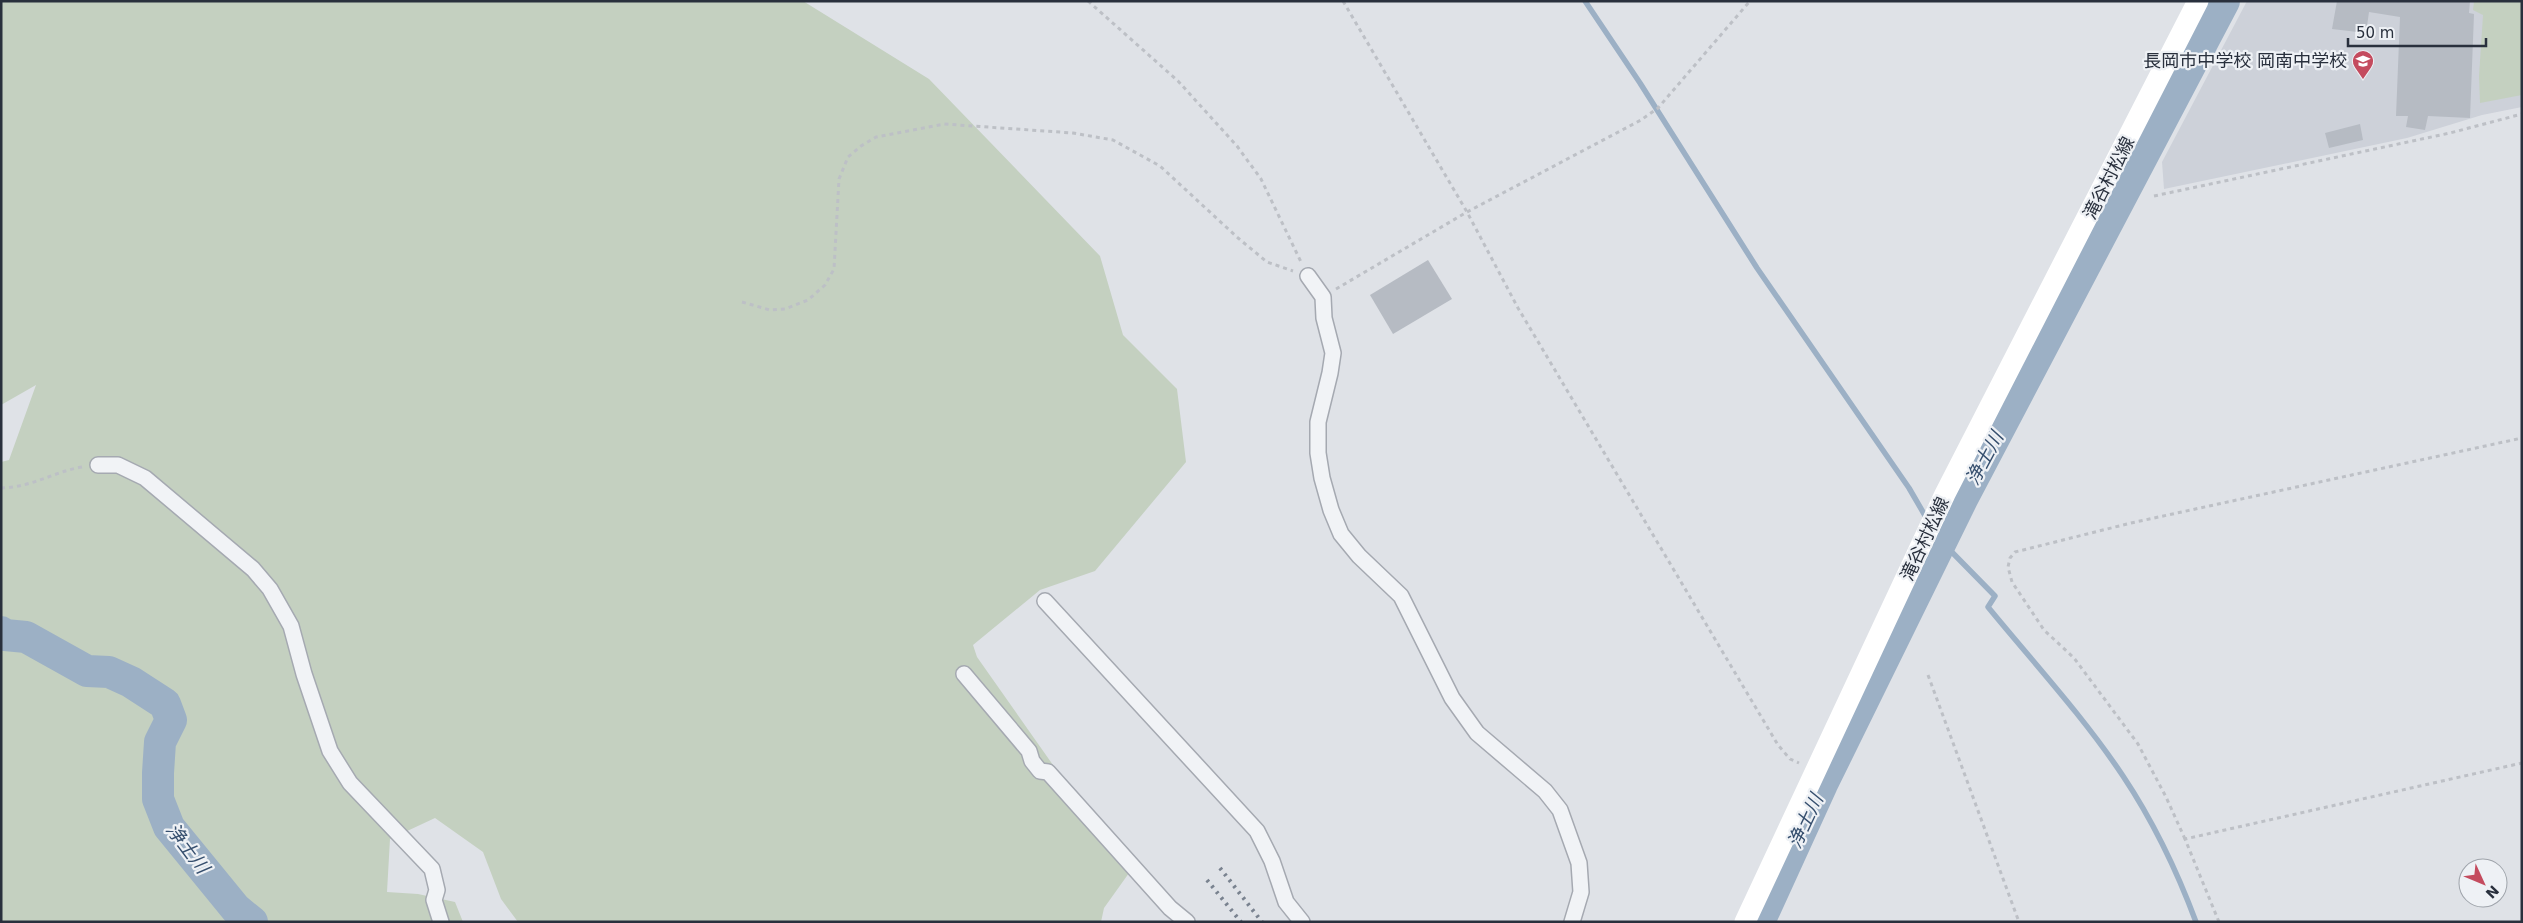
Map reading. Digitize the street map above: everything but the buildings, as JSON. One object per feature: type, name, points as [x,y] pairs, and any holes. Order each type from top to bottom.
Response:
[{"type":"main road","name":"滝谷村松線","points":[[1745,922],[1937,512],[2198,1]]},
{"type":"street","points":[[1308,276],[1323,297],[1324,318],[1333,353],[1318,422],[1318,453],[1322,478],[1331,510],[1342,534],[1359,556],[1401,596],[1452,698],[1478,732],[1545,791],[1560,810],[1579,863],[1581,892],[1572,922]]},
{"type":"street","points":[[98,465],[118,465],[145,478],[253,569],[270,589],[291,626],[304,674],[330,751],[350,783],[432,869],[437,890],[434,900],[441,922]]},
{"type":"street","points":[[1045,601],[1257,831],[1272,861],[1286,902],[1302,922]]},
{"type":"street","points":[[964,674],[1029,750],[1032,761],[1040,771],[1048,772],[1170,908],[1187,922]]},
{"type":"path","points":[[1088,1],[1178,81],[1237,146],[1261,179],[1308,276]]},
{"type":"path","points":[[1343,1],[1467,212],[1518,308],[1778,745],[1790,759],[1816,770]]},
{"type":"path","points":[[1323,297],[1467,212],[1640,120],[1658,108],[1750,1]]},
{"type":"path","points":[[2154,196],[2433,137],[2522,114]]},
{"type":"path","points":[[742,302],[770,310],[786,309],[808,300],[825,285],[834,269],[839,179],[848,157],[860,146],[876,137],[944,124],[1073,133],[1113,140],[1160,166],[1238,238],[1267,262],[1308,276]]},
{"type":"path","points":[[2219,922],[2166,797],[2138,744],[2074,658],[2044,630],[2012,582],[2008,567],[2010,558],[2015,552],[2131,523],[2522,438]]},
{"type":"path","points":[[1,488],[32,485],[70,469],[98,465]]},
{"type":"path","points":[[1928,676],[2019,922]]},
{"type":"path","points":[[2185,839],[2522,764]]},
{"type":"shaded area","name":"長岡市中学校 岡南中学校","points":[[2247,1],[2522,1],[2522,107],[2482,115],[2407,138],[2164,189],[2162,162]]},
{"type":"green space","points":[[1,1],[803,1],[929,79],[1100,256],[1123,335],[1177,389],[1186,462],[1095,571],[1040,590],[973,645],[977,657],[1129,873],[1104,908],[1101,922],[518,922],[501,899],[483,852],[435,818],[390,839],[387,892],[418,894],[455,902],[463,922],[1,922],[1,462],[9,460],[36,385],[1,405]]},
{"type":"green space","points":[[2474,1],[2522,1],[2522,95],[2480,103],[2479,76],[2483,15],[2473,10]]},
{"type":"waterway","points":[[1585,1],[1640,83],[1757,268],[1909,488],[1927,519]]},
{"type":"waterway","name":"浄土川","points":[[1759,922],[1822,784],[1963,497],[2224,1]]},
{"type":"waterway","points":[[1933,529],[1941,541],[1995,596],[1988,607],[2075,711],[2123,776],[2164,847],[2196,922]]},
{"type":"waterway","name":"浄土川","points":[[1,632],[5,635],[26,637],[87,671],[109,672],[131,682],[165,704],[171,720],[160,742],[158,799],[169,827],[236,909],[252,922]]},
{"type":"railway","points":[[1220,868],[1262,922]]},
{"type":"railway","points":[[1207,880],[1241,922]]},
{"type":"place","name":"長岡市中学校 岡南中学校","points":[[2363,80]]}]
